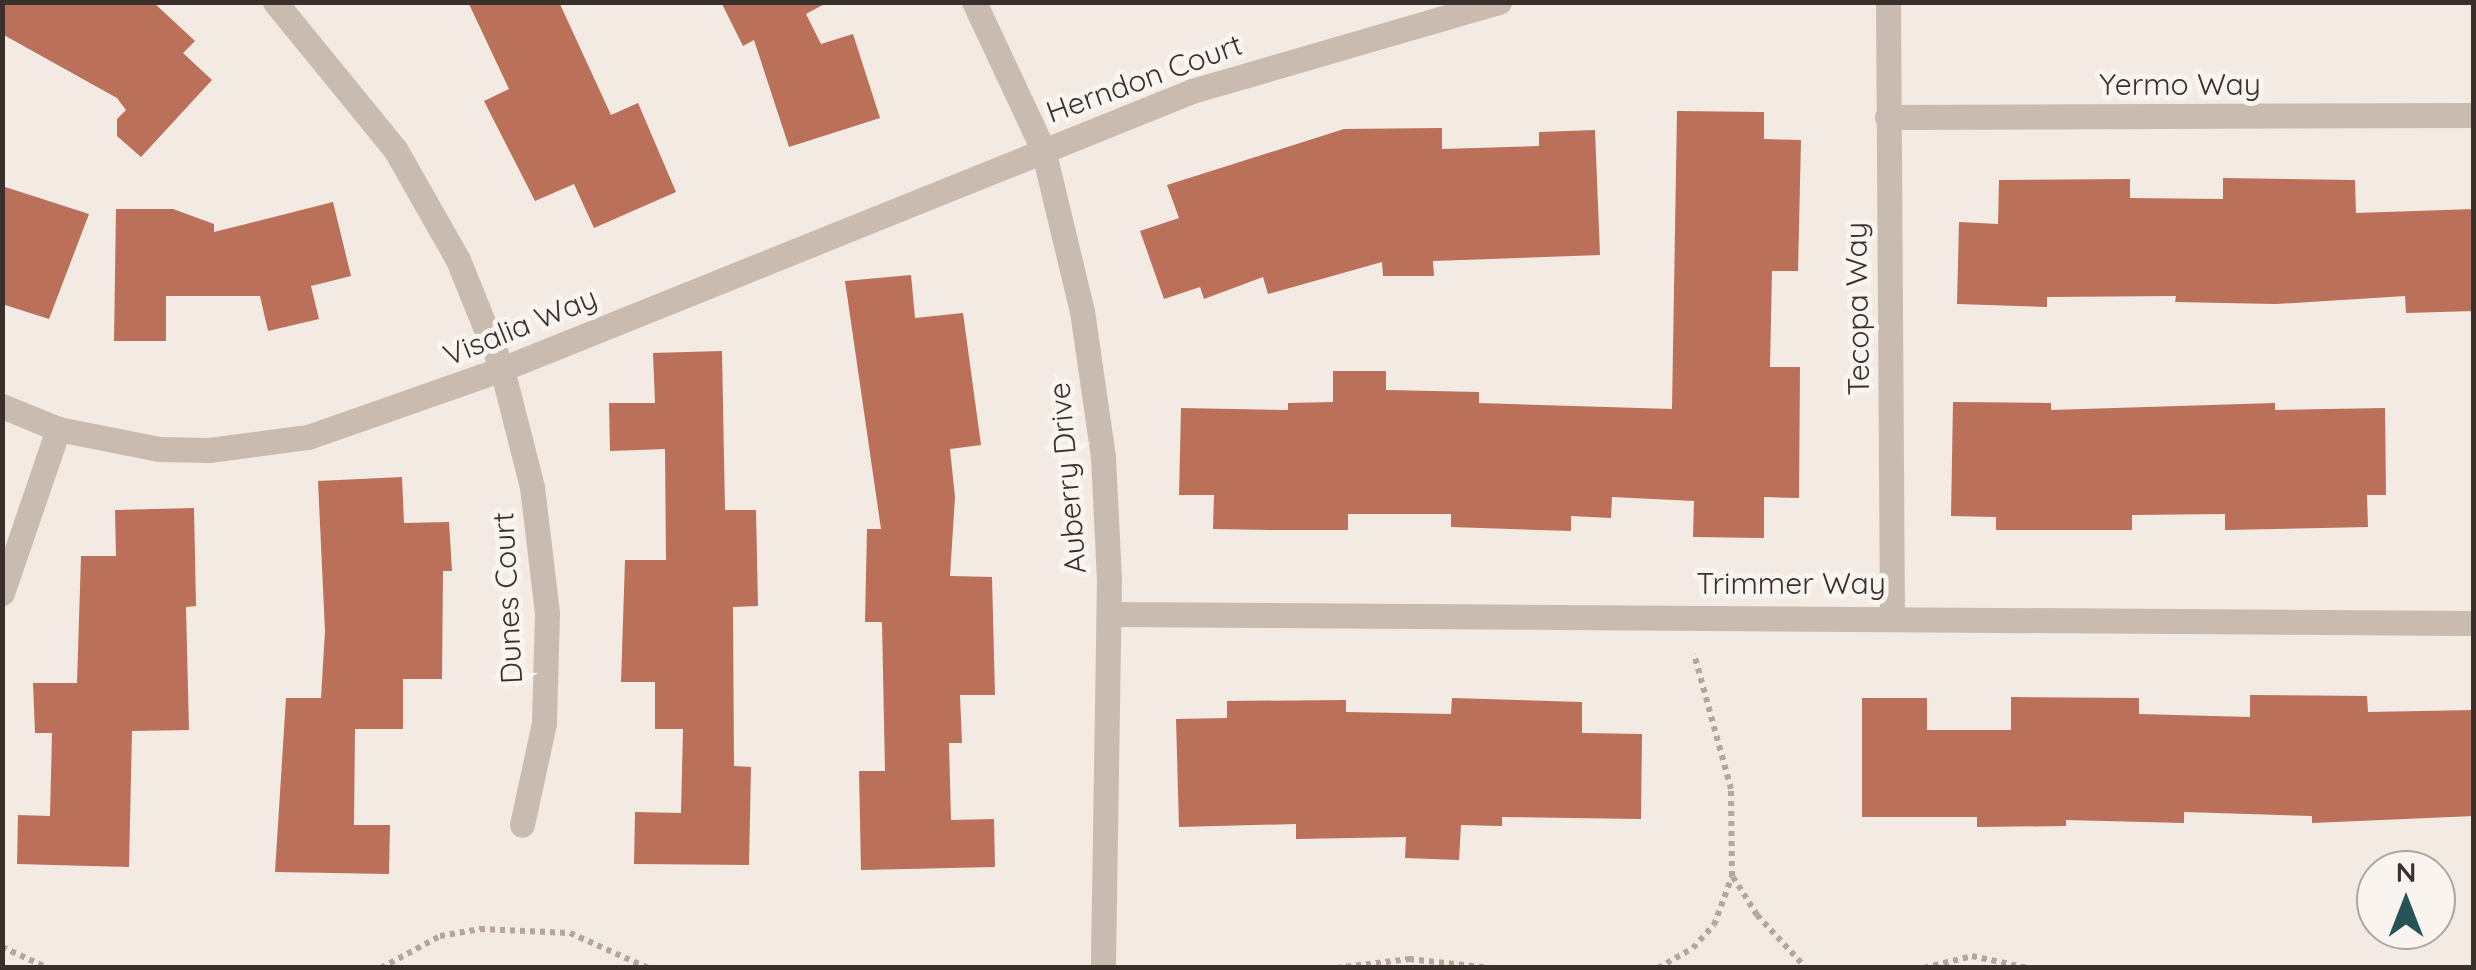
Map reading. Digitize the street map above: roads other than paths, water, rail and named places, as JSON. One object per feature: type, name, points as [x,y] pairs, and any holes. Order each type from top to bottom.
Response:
[{"type":"street","name":"Dunes Court","points":[[275,2],[395,149],[458,260],[502,369],[532,487],[547,613],[544,723],[522,824]]},
{"type":"street","name":"Auberry Drive","points":[[974,2],[1043,150],[1090,366],[1102,457],[1109,614],[1103,968]]},
{"type":"street","name":"Herndon Court","points":[[1043,150],[1192,91],[1499,2]]},
{"type":"street","name":"Tecopa Way","points":[[1888,2],[1892,615]]},
{"type":"street","name":"Yermo Way","points":[[1887,117],[2474,115]]},
{"type":"street","name":"Visalia Way","points":[[2,406],[58,429],[159,448],[258,446],[356,424],[502,369],[1043,150]]},
{"type":"street","points":[[2,593],[58,429]]},
{"type":"street","name":"Trimmer Way","points":[[1109,614],[1892,615],[2474,622]]}]
